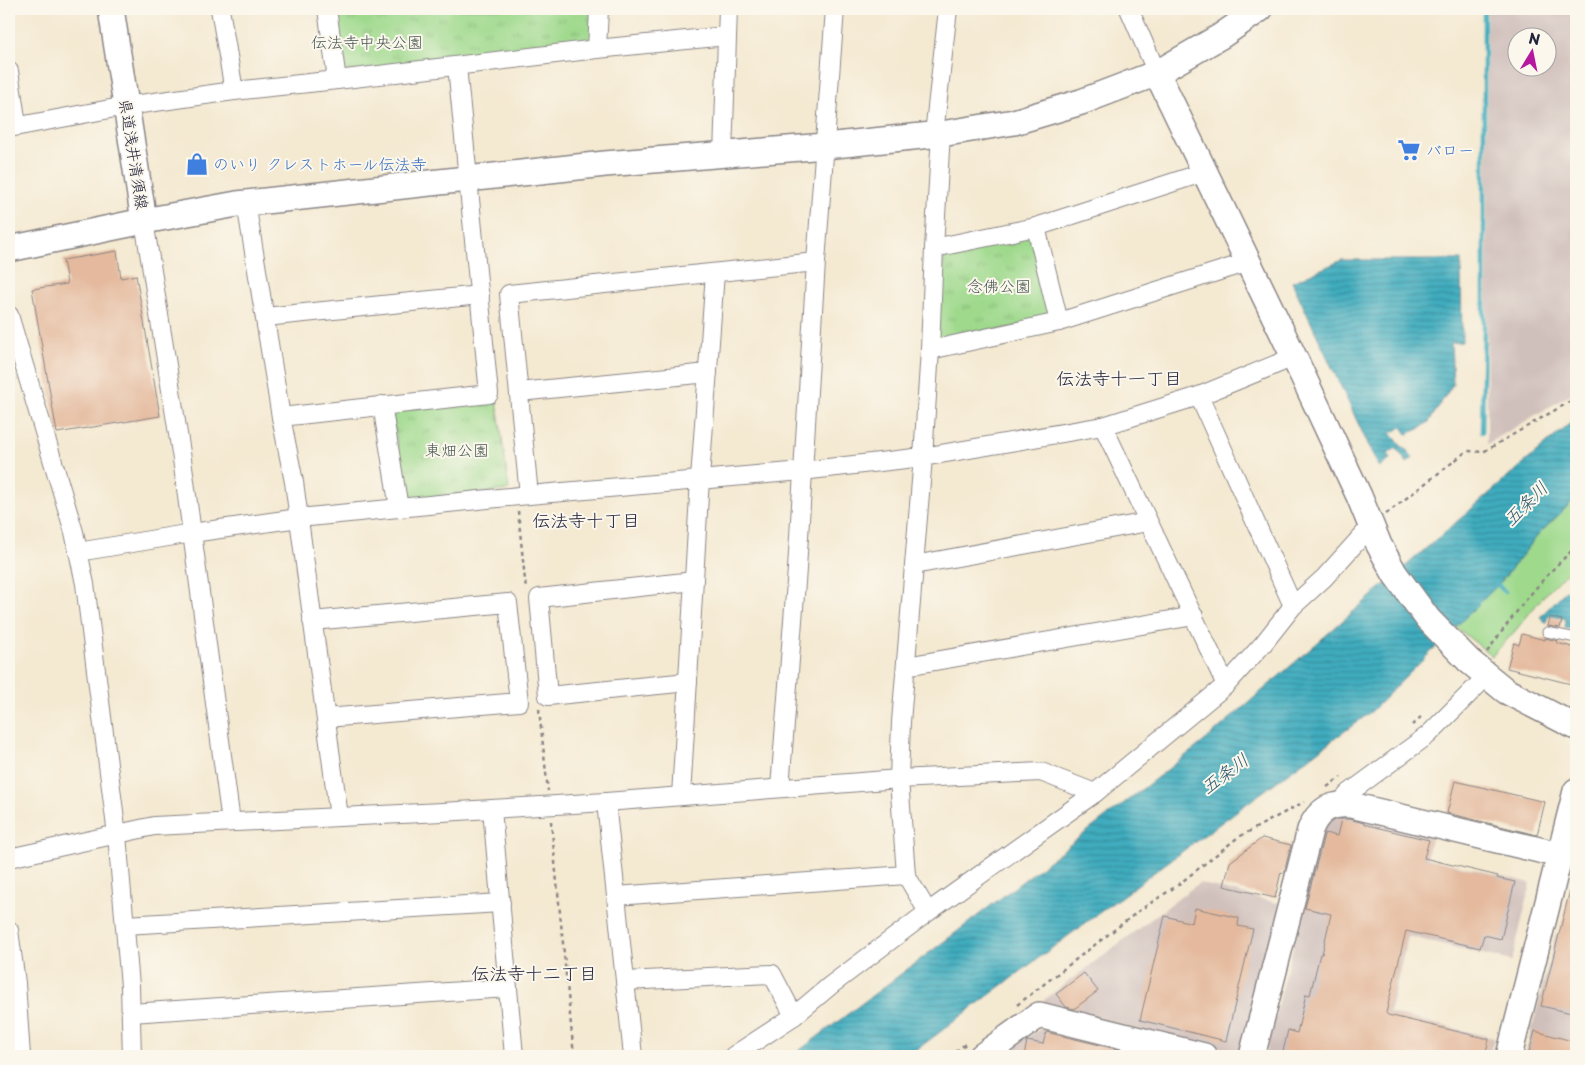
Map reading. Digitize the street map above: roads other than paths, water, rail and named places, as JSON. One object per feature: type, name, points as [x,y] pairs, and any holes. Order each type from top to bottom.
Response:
[{"type":"street","name":"県道浅井清須線","points":[[9,249],[144,221],[111,9]]},
{"type":"street","points":[[220,9],[234,91]]},
{"type":"street","points":[[327,9],[337,80]]},
{"type":"street","points":[[597,49],[599,9]]},
{"type":"street","points":[[723,155],[728,9]]},
{"type":"street","points":[[780,788],[797,569],[816,262],[835,9]]},
{"type":"street","points":[[928,912],[906,875],[899,779],[901,722],[930,350],[937,134],[948,9]]},
{"type":"street","points":[[1129,9],[1157,74],[1294,357],[1359,496],[1375,535],[1395,574],[1428,619],[1478,668],[1506,691],[1576,727]]},
{"type":"street","points":[[231,822],[182,459],[144,221],[246,203],[604,164],[825,146],[937,134],[1014,122],[1081,102],[1157,74],[1221,36],[1260,9]]},
{"type":"street","points":[[9,71],[13,127],[126,106],[234,91],[726,36]]},
{"type":"street","points":[[281,417],[489,394],[457,66]]},
{"type":"street","points":[[934,248],[1036,227],[1205,172]]},
{"type":"street","points":[[246,203],[281,417],[294,482],[339,817]]},
{"type":"street","points":[[1036,227],[1060,322]]},
{"type":"street","points":[[523,496],[519,392],[509,294],[816,262]]},
{"type":"street","points":[[930,350],[1060,322],[1248,262]]},
{"type":"street","points":[[681,796],[700,479],[715,273]]},
{"type":"street","points":[[265,317],[480,295]]},
{"type":"street","points":[[9,315],[16,363],[74,532],[84,584],[117,834],[131,1012],[132,1056]]},
{"type":"street","points":[[78,552],[299,518],[700,479],[802,471],[923,457],[1103,426],[1199,396],[1294,357]]},
{"type":"street","points":[[519,392],[708,373]]},
{"type":"street","points":[[1199,396],[1293,606]]},
{"type":"street","points":[[382,406],[399,508]]},
{"type":"street","points":[[1103,426],[1226,685]]},
{"type":"street","points":[[914,565],[1148,522]]},
{"type":"street","points":[[733,1056],[794,1016],[831,985],[928,912],[1095,793],[1226,685],[1263,644],[1293,606],[1375,535]]},
{"type":"street","points":[[688,682],[548,696],[538,598],[694,581]]},
{"type":"street","points":[[312,621],[508,603],[519,702],[326,718]]},
{"type":"street","points":[[906,666],[1194,616]]},
{"type":"street","points":[[1331,797],[1349,793],[1428,735],[1478,668]]},
{"type":"street","points":[[9,858],[154,826],[606,802],[899,779],[1041,772],[1095,793]]},
{"type":"street","points":[[1509,1056],[1566,853],[1576,791]]},
{"type":"street","points":[[1331,797],[1360,808],[1566,853]]},
{"type":"street","points":[[1252,1056],[1310,830],[1314,819],[1330,808],[1331,797]]},
{"type":"street","points":[[606,802],[633,1056]]},
{"type":"street","points":[[492,809],[514,1056]]},
{"type":"street","points":[[616,896],[906,875]]},
{"type":"street","points":[[125,925],[501,903]]},
{"type":"street","points":[[9,930],[16,983],[22,1056]]},
{"type":"street","points":[[625,981],[772,974],[794,1016]]},
{"type":"street","points":[[131,1012],[508,988]]},
{"type":"street","points":[[977,1048],[1039,1015],[1204,1056]]},
{"type":"lane","points":[[1547,632],[1576,638]]},
{"type":"water","points":[[1342,260],[1461,260],[1462,342],[1451,343],[1453,384],[1429,422],[1407,434],[1402,427],[1391,433],[1413,458],[1407,463],[1396,448],[1388,454],[1391,459],[1379,468],[1292,282]]},
{"type":"water","name":"五条川","points":[[1576,418],[1576,498],[1539,534],[1500,583],[1372,711],[908,1056],[792,1056],[1202,743]]},
{"type":"water","points":[[1576,580],[1576,630],[1565,628],[1566,619],[1548,615],[1546,623],[1540,617]]},
{"type":"waterway","points":[[1482,432],[1484,327],[1484,9]]},
{"type":"waterway","points":[[1495,582],[1505,592]]},
{"type":"place","name":"バロー","points":[[1409,150]]},
{"type":"place","name":"のいり クレストホール伝法寺","points":[[197,164]]},
{"type":"district","name":"伝法寺十一丁目","points":[[1119,379]]},
{"type":"district","name":"伝法寺十丁目","points":[[586,521]]},
{"type":"district","name":"伝法寺十二丁目","points":[[534,974]]},
{"type":"park label","name":"伝法寺中央公園","points":[[367,42]]},
{"type":"park label","name":"念佛公園","points":[[999,286]]},
{"type":"park label","name":"東畑公園","points":[[457,450]]}]
